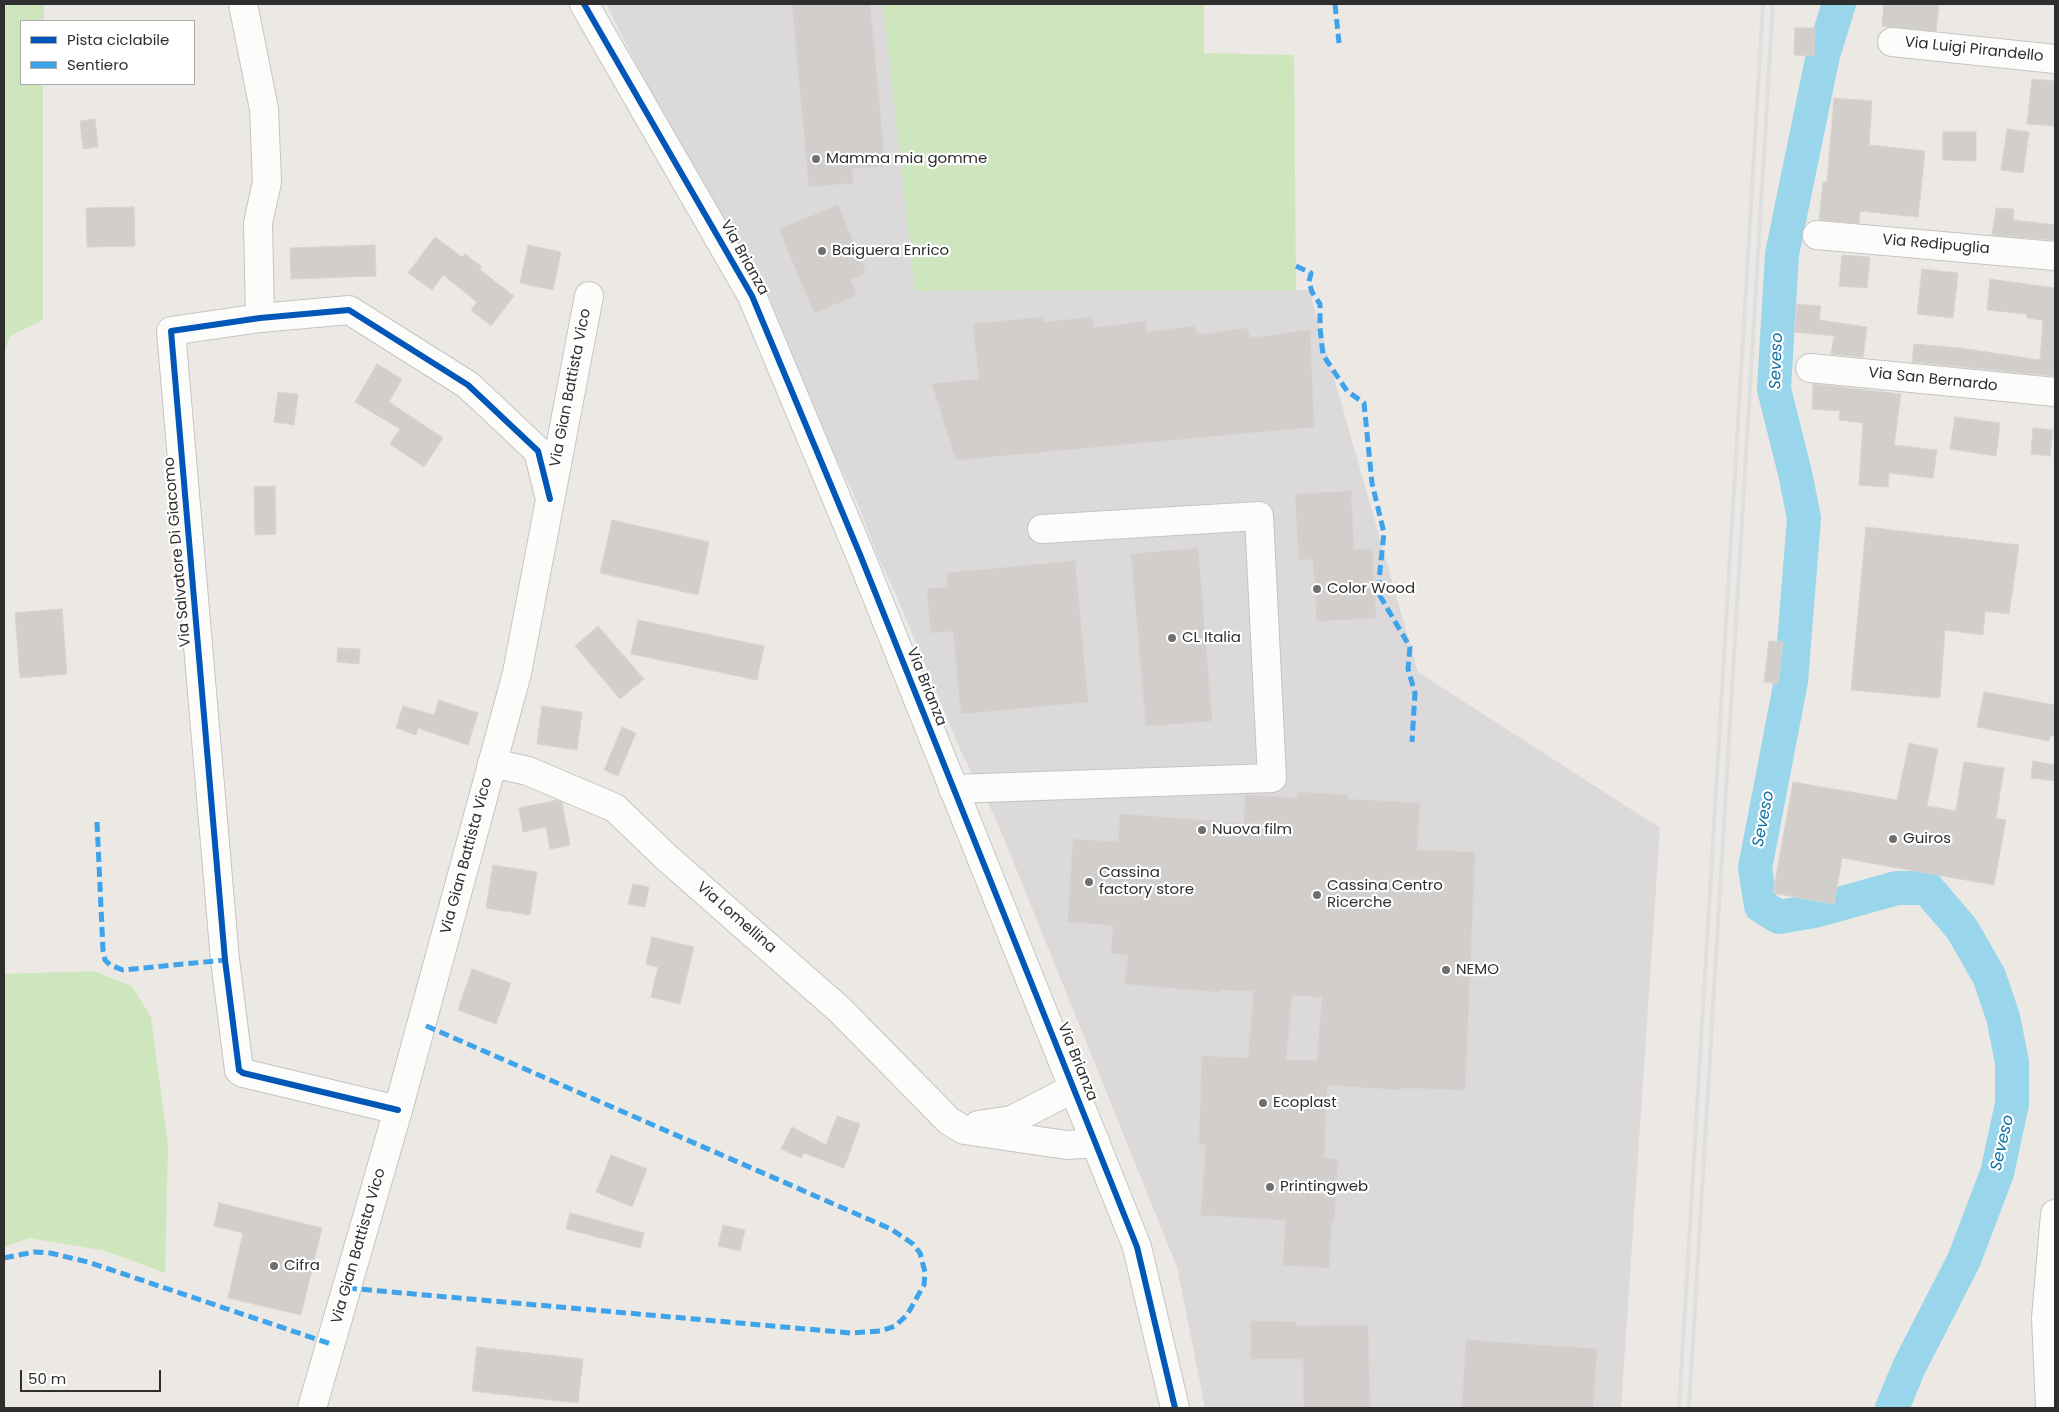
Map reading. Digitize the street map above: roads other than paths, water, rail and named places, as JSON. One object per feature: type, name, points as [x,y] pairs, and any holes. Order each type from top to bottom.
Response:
[{"type":"street","points":[[243,4],[264,109],[267,182],[258,223],[260,318]]},
{"type":"street","name":"Via Brianza","points":[[584,4],[752,296],[861,557],[1136,1247],[1175,1408]]},
{"type":"street","name":"Via Luigi Pirandello","points":[[1892,42],[2055,59]]},
{"type":"street","name":"Via Redipuglia","points":[[1817,235],[2055,256]]},
{"type":"street","name":"Via Gian Battista Vico","points":[[312,1408],[398,1110],[517,673],[589,296]]},
{"type":"street","name":"Via Salvatore Di Giacomo","points":[[398,1110],[243,1073],[239,1070],[225,960],[171,331],[260,318],[349,310],[468,385],[531,444],[538,451],[550,499]]},
{"type":"street","name":"Via San Bernardo","points":[[1810,368],[2055,392]]},
{"type":"street","points":[[953,789],[1272,778],[1259,516],[1042,529]]},
{"type":"street","name":"Via Lomellina","points":[[492,763],[528,770],[615,808],[674,863],[840,1010],[949,1121],[964,1130],[1067,1145],[1096,1143]]},
{"type":"street","points":[[949,1121],[975,1125],[1012,1120],[1074,1088]]},
{"type":"street","points":[[2050,1408],[2046,1318],[2055,1214]]},
{"type":"waterway","name":"Seveso","points":[[1839,4],[1823,55],[1782,254],[1774,389],[1804,518],[1791,681],[1755,868],[1761,906],[1779,917],[1814,911],[1897,888],[1927,888],[1962,929],[1989,976],[2003,1017],[2012,1062],[2012,1104],[1997,1173],[1964,1260],[1909,1367],[1892,1408]]},
{"type":"railway","points":[[1679,1408],[1763,4]]},
{"type":"railway","points":[[1689,1408],[1773,4]]},
{"type":"place","name":"Mamma mia gomme","points":[[816,159]]},
{"type":"place","name":"Baiguera Enrico","points":[[822,251]]},
{"type":"place","name":"Color Wood","points":[[1317,589]]},
{"type":"place","name":"CL Italia","points":[[1172,638]]},
{"type":"place","name":"Nuova film","points":[[1202,830]]},
{"type":"place","name":"Guiros","points":[[1893,839]]},
{"type":"place","name":"Cassina factory store","points":[[1089,882]]},
{"type":"place","name":"Cassina Centro Ricerche","points":[[1317,895]]},
{"type":"place","name":"NEMO","points":[[1446,970]]},
{"type":"place","name":"Ecoplast","points":[[1263,1103]]},
{"type":"place","name":"Printingweb","points":[[1270,1187]]},
{"type":"place","name":"Cifra","points":[[274,1266]]}]
